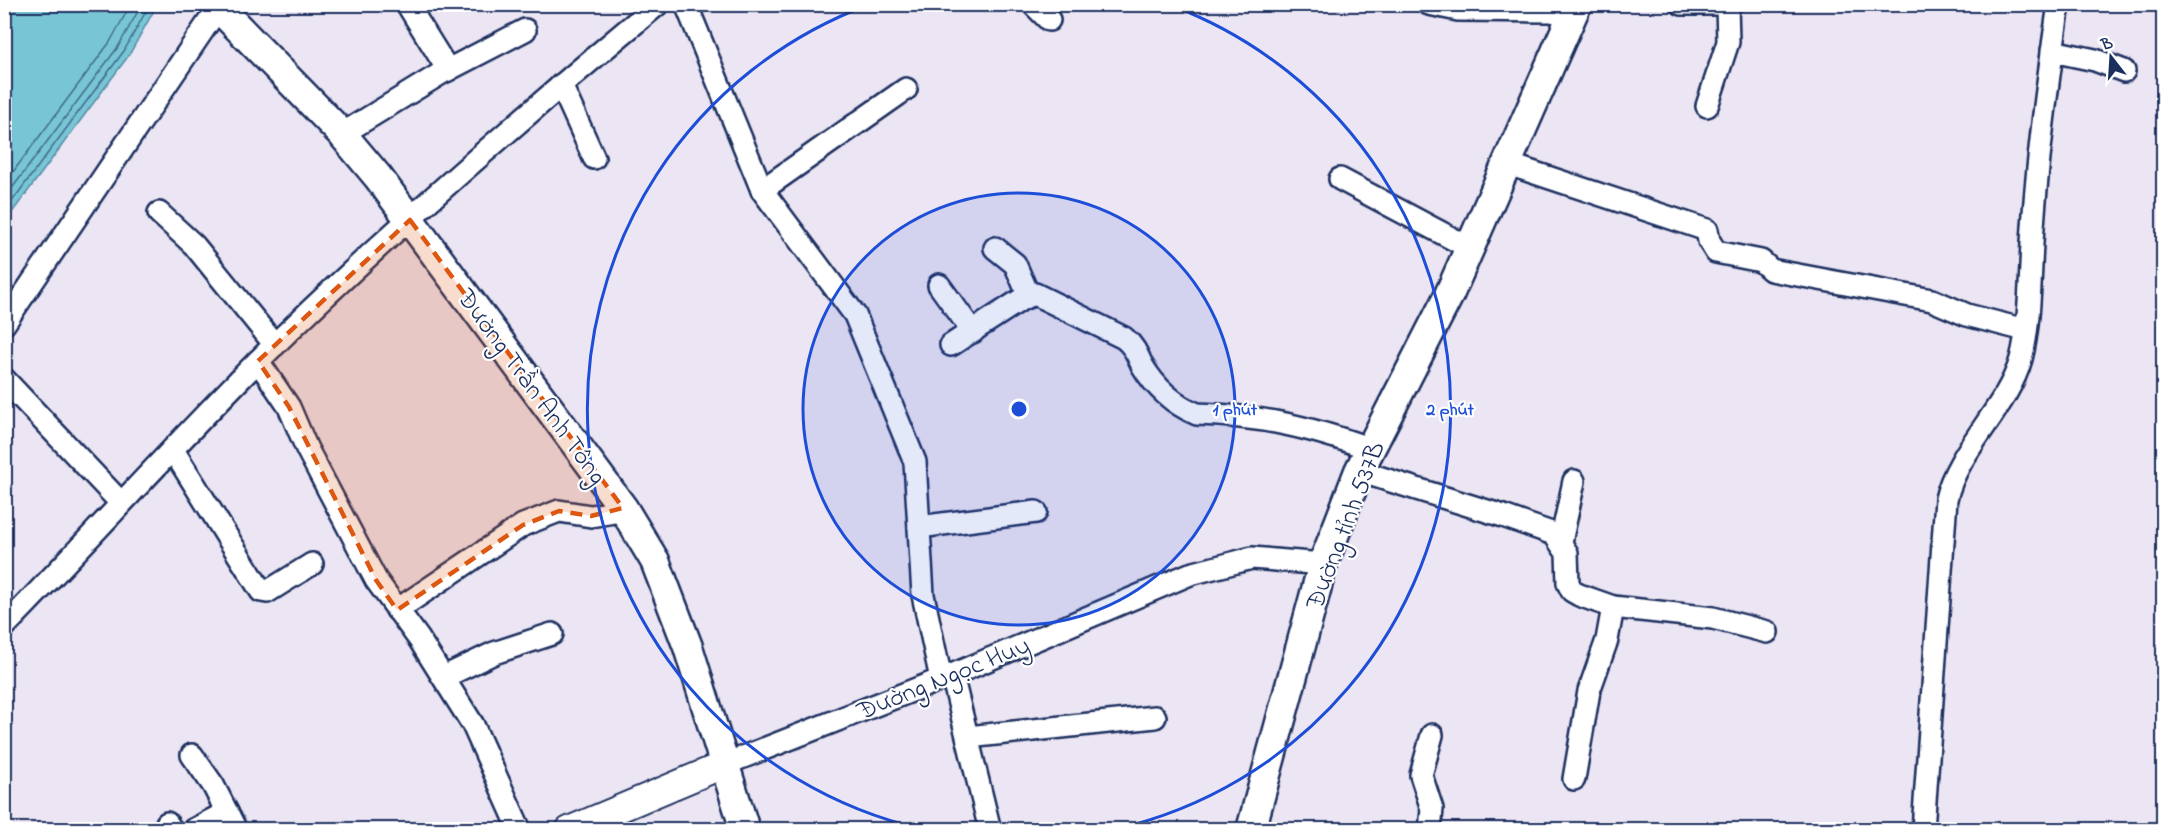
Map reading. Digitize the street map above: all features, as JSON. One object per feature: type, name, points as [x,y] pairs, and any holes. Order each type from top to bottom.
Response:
[{"type":"main road","name":"Đường Trần Anh Tông","points":[[217,6],[342,134],[410,220],[622,507],[655,561],[671,598],[745,830]]},
{"type":"main road","name":"Đường tỉnh 537B","points":[[1251,830],[1323,564],[1365,460],[1449,295],[1468,247],[1574,10]]},
{"type":"street","points":[[407,4],[448,70]]},
{"type":"street","points":[[4,627],[107,522],[121,503],[258,361],[410,220],[561,85],[658,4]]},
{"type":"street","points":[[686,4],[762,190],[855,315],[915,462],[923,595],[947,677],[968,737],[990,830]]},
{"type":"street","points":[[1033,4],[1049,20]]},
{"type":"street","points":[[1429,4],[1458,10],[1497,7],[1551,11],[1574,10]]},
{"type":"street","points":[[1682,4],[1722,5],[1728,42],[1707,106]]},
{"type":"street","points":[[1923,830],[1946,499],[1948,488],[1960,466],[2013,381],[2020,360],[2025,330],[2045,90],[2059,4]]},
{"type":"street","points":[[4,324],[217,6]]},
{"type":"street","points":[[342,134],[448,70],[525,30]]},
{"type":"street","points":[[2052,51],[2095,60],[2124,71]]},
{"type":"street","points":[[561,85],[594,158]]},
{"type":"street","points":[[762,190],[906,89]]},
{"type":"street","points":[[1505,163],[1707,230],[1709,241],[1716,252],[1761,261],[1771,270],[1932,300],[1967,315],[2025,330]]},
{"type":"street","points":[[1340,179],[1468,247]]},
{"type":"street","points":[[159,213],[194,245],[275,345]]},
{"type":"street","points":[[995,248],[1015,264],[1029,296]]},
{"type":"street","points":[[939,285],[973,332]]},
{"type":"street","points":[[951,345],[1035,294],[1052,300],[1124,338],[1135,349],[1155,386],[1197,414],[1269,419],[1310,428],[1365,460],[1503,516],[1554,534],[1567,553],[1568,583],[1572,591],[1613,607],[1713,618],[1767,632]]},
{"type":"street","points":[[258,361],[289,407],[307,449],[376,580],[444,677],[473,725],[520,830]]},
{"type":"street","points":[[4,379],[121,503]]},
{"type":"street","points":[[173,450],[261,591],[267,592],[312,564]]},
{"type":"street","points":[[1561,542],[1574,481]]},
{"type":"street","points":[[397,610],[523,525],[559,511],[591,516],[615,512],[622,507]]},
{"type":"street","points":[[919,527],[1036,512]]},
{"type":"street","name":"Đường Ngọc Huy","points":[[569,830],[723,765],[947,677],[1190,574],[1252,558],[1323,564]]},
{"type":"street","points":[[1574,779],[1589,691],[1607,640],[1613,607]]},
{"type":"street","points":[[444,677],[494,653],[552,634]]},
{"type":"street","points":[[968,737],[1155,717]]},
{"type":"street","points":[[1430,830],[1432,809],[1420,775],[1432,735]]},
{"type":"street","points":[[192,755],[213,785],[231,821],[193,830]]},
{"type":"highlighted area","points":[[410,220],[623,508],[591,516],[559,511],[523,525],[397,610],[376,580],[289,407],[258,361]]},
{"type":"water","points":[[5,4],[157,5],[129,55],[5,222]]}]
